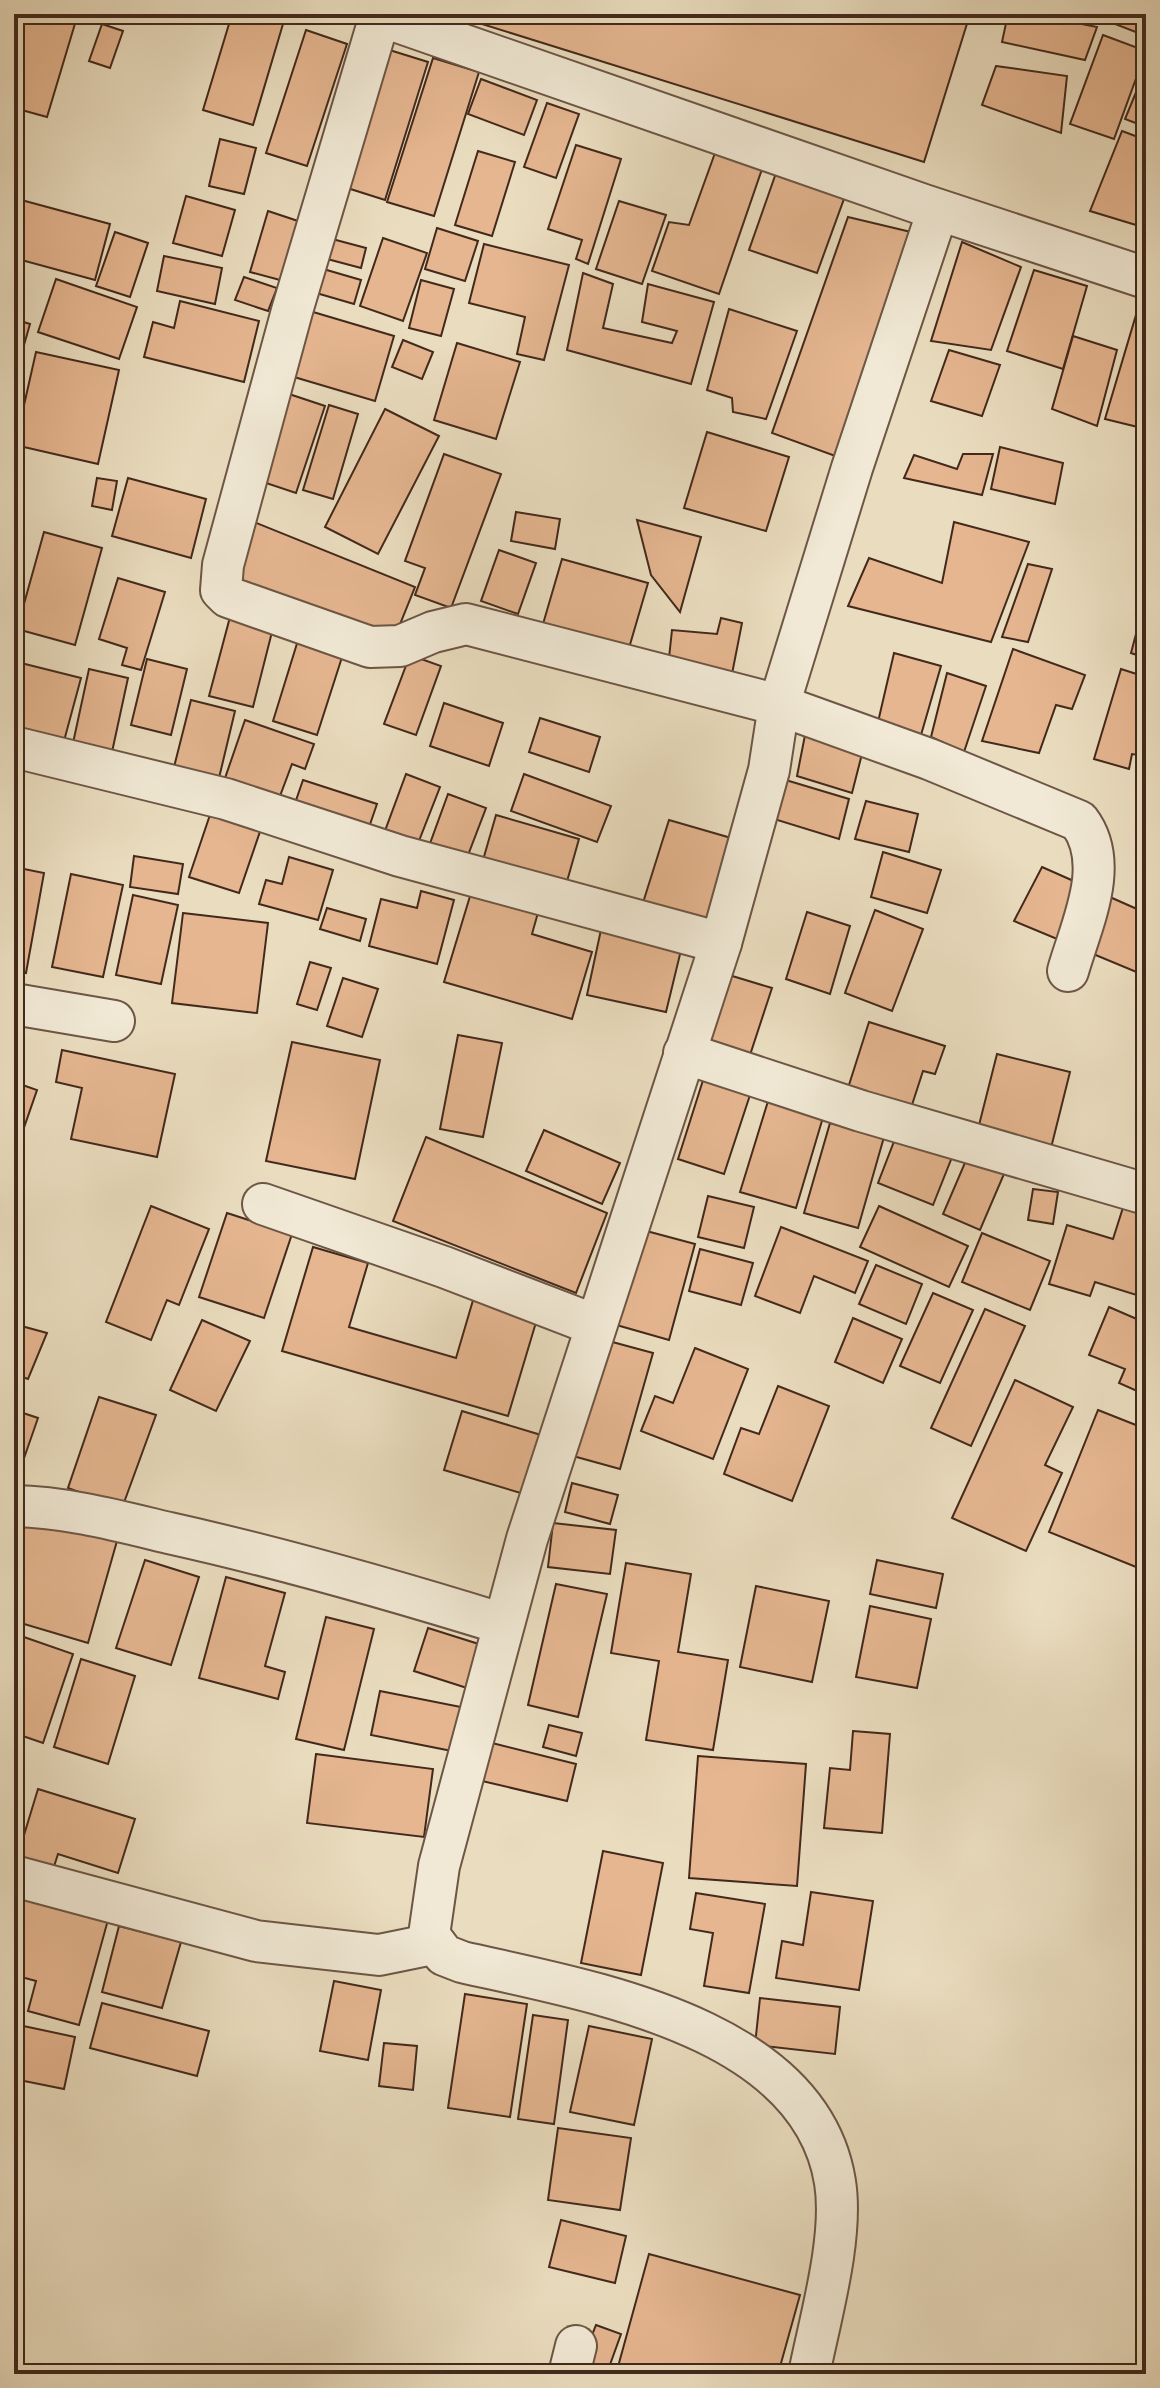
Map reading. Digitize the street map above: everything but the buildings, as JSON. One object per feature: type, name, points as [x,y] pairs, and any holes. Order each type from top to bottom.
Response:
[{"type":"street","points":[[1068,971],[1094,878],[1090,835],[1079,821],[929,759],[779,705],[466,624],[433,632],[400,646],[370,647],[228,597],[221,590],[223,565],[292,311],[378,15],[938,210],[1146,278]]},
{"type":"street","points":[[809,2374],[833,2253],[835,2184],[820,2131],[796,2096],[741,2053],[696,2029],[572,1987],[462,1962],[444,1955],[429,1935],[439,1866],[503,1624],[595,1325],[721,943],[769,770],[779,705],[852,468],[938,210]]},
{"type":"street","points":[[14,747],[226,799],[400,856],[721,943]]},
{"type":"street","points":[[14,1004],[114,1021]]},
{"type":"street","points":[[684,1053],[861,1111],[1146,1194]]},
{"type":"street","points":[[263,1204],[595,1325]]},
{"type":"street","points":[[14,1506],[81,1513],[234,1547],[360,1580],[503,1624]]},
{"type":"street","points":[[14,1876],[256,1941],[379,1955],[433,1944]]}]
